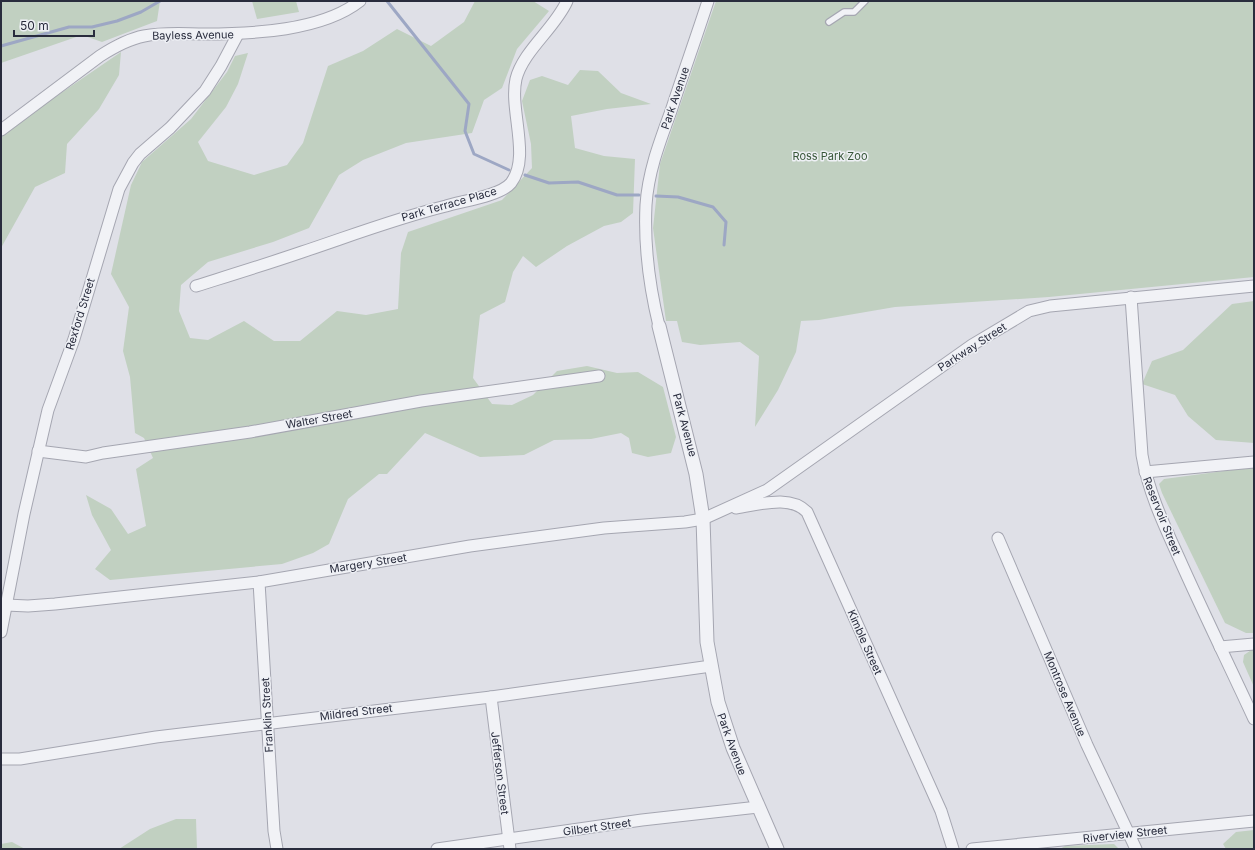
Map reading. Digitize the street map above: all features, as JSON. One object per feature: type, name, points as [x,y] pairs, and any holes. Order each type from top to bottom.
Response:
[{"type":"street","name":"Bayless Avenue","points":[[1,130],[100,56],[116,46],[132,39],[168,34],[238,34],[270,31],[326,19],[350,8],[360,1]]},
{"type":"street","name":"Park Terrace Place","points":[[196,286],[301,253],[402,217],[491,194],[510,184],[517,173],[519,160],[515,101],[516,79],[526,60],[548,32],[567,1]]},
{"type":"street","name":"Park Avenue","points":[[708,1],[655,157],[646,204],[647,262],[652,299],[658,326],[694,458],[703,519],[708,642],[718,702],[727,735],[777,849]]},
{"type":"street","name":"Rexford Street","points":[[1,632],[38,451],[50,403],[74,338],[119,189],[133,163],[140,154],[170,128],[205,91],[221,66],[238,34]]},
{"type":"street","name":"Parkway Street","points":[[727,509],[767,490],[972,345],[1029,311],[1050,306],[1131,297],[1254,286]]},
{"type":"street","name":"Reservoir Street","points":[[1131,297],[1142,455],[1145,472],[1162,518],[1220,647],[1254,718]]},
{"type":"street","name":"Walter Street","points":[[38,451],[86,457],[103,452],[250,432],[421,401],[599,376]]},
{"type":"street","points":[[1145,472],[1254,462]]},
{"type":"street","name":"Kimble Street","points":[[727,509],[782,502],[795,503],[807,512],[941,811],[953,849]]},
{"type":"street","name":"Margery Street","points":[[6,605],[28,606],[55,604],[259,582],[326,569],[470,546],[604,528],[685,522],[703,519],[727,509]]},
{"type":"street","name":"Montrose Avenue","points":[[998,538],[1087,745],[1136,849]]},
{"type":"street","name":"Franklin Street","points":[[259,582],[274,831],[277,849]]},
{"type":"street","points":[[1220,647],[1254,644]]},
{"type":"street","name":"Mildred Street","points":[[1,759],[20,759],[139,740],[267,723],[491,697],[711,666]]},
{"type":"street","name":"Jefferson Street","points":[[491,697],[509,844]]},
{"type":"street","name":"Gilbert Street","points":[[436,849],[509,844],[758,807]]},
{"type":"street","name":"Riverview Street","points":[[972,849],[1254,822]]},
{"type":"lane","points":[[829,22],[844,12],[854,12],[865,1]]},
{"type":"green space","points":[[1,1],[160,1],[157,21],[102,42],[82,35],[1,63]]},
{"type":"green space","points":[[252,1],[296,1],[299,12],[257,19]]},
{"type":"green space","points":[[475,1],[533,1],[549,11],[517,49],[502,88],[484,100],[472,133],[406,143],[363,160],[339,175],[309,228],[273,242],[208,262],[181,285],[179,311],[190,338],[208,340],[244,321],[274,341],[300,341],[337,311],[366,315],[398,309],[401,253],[408,232],[502,200],[532,168],[531,144],[522,101],[530,80],[542,76],[568,85],[580,70],[598,71],[621,93],[651,104],[607,109],[571,116],[575,148],[604,156],[635,159],[633,213],[621,222],[604,226],[567,246],[536,267],[523,256],[513,272],[505,302],[480,315],[473,378],[492,404],[512,405],[533,395],[557,371],[587,366],[617,373],[638,372],[663,387],[676,437],[671,453],[648,457],[632,453],[629,438],[621,433],[591,439],[554,440],[524,455],[480,457],[425,433],[387,474],[379,474],[348,499],[329,544],[313,553],[282,564],[110,580],[95,569],[111,550],[92,515],[86,495],[111,509],[128,534],[146,526],[136,469],[153,458],[144,438],[135,433],[130,377],[123,351],[129,307],[111,274],[131,185],[142,162],[191,119],[227,72],[235,56],[248,53],[238,84],[226,107],[198,142],[208,161],[254,175],[287,165],[303,143],[328,66],[363,51],[397,29],[431,46],[464,22]]},
{"type":"green space","name":"Ross Park Zoo","points":[[716,1],[1254,1],[1254,277],[1049,297],[895,307],[819,320],[801,321],[796,352],[778,390],[755,427],[759,356],[740,342],[700,345],[682,342],[677,321],[666,321],[653,228],[660,164]]},
{"type":"green space","points":[[121,52],[119,75],[99,109],[67,144],[65,173],[35,187],[1,248],[1,134]]},
{"type":"green space","points":[[1254,301],[1254,443],[1216,440],[1188,416],[1175,395],[1142,384],[1152,361],[1183,350],[1232,304]]},
{"type":"green space","points":[[1254,467],[1254,633],[1246,633],[1225,623],[1159,484],[1164,479]]},
{"type":"green space","points":[[1254,648],[1254,687],[1243,662],[1244,655]]},
{"type":"green space","points":[[176,819],[196,819],[197,849],[119,849],[150,829]]},
{"type":"green space","points":[[1254,830],[1254,849],[1226,849],[1223,844],[1236,832]]},
{"type":"green space","points":[[12,842],[25,849],[1,849],[1,844]]},
{"type":"green space","points":[[1114,844],[1119,849],[1060,849],[1065,846]]},
{"type":"waterway","points":[[1,46],[69,27],[92,27],[117,21],[141,12],[160,1]]},
{"type":"waterway","points":[[387,1],[469,104],[465,131],[474,154],[509,170]]},
{"type":"waterway","points":[[525,175],[549,183],[578,182],[617,195],[639,195]]},
{"type":"waterway","points":[[656,196],[678,197],[713,207],[726,222],[724,245]]}]
